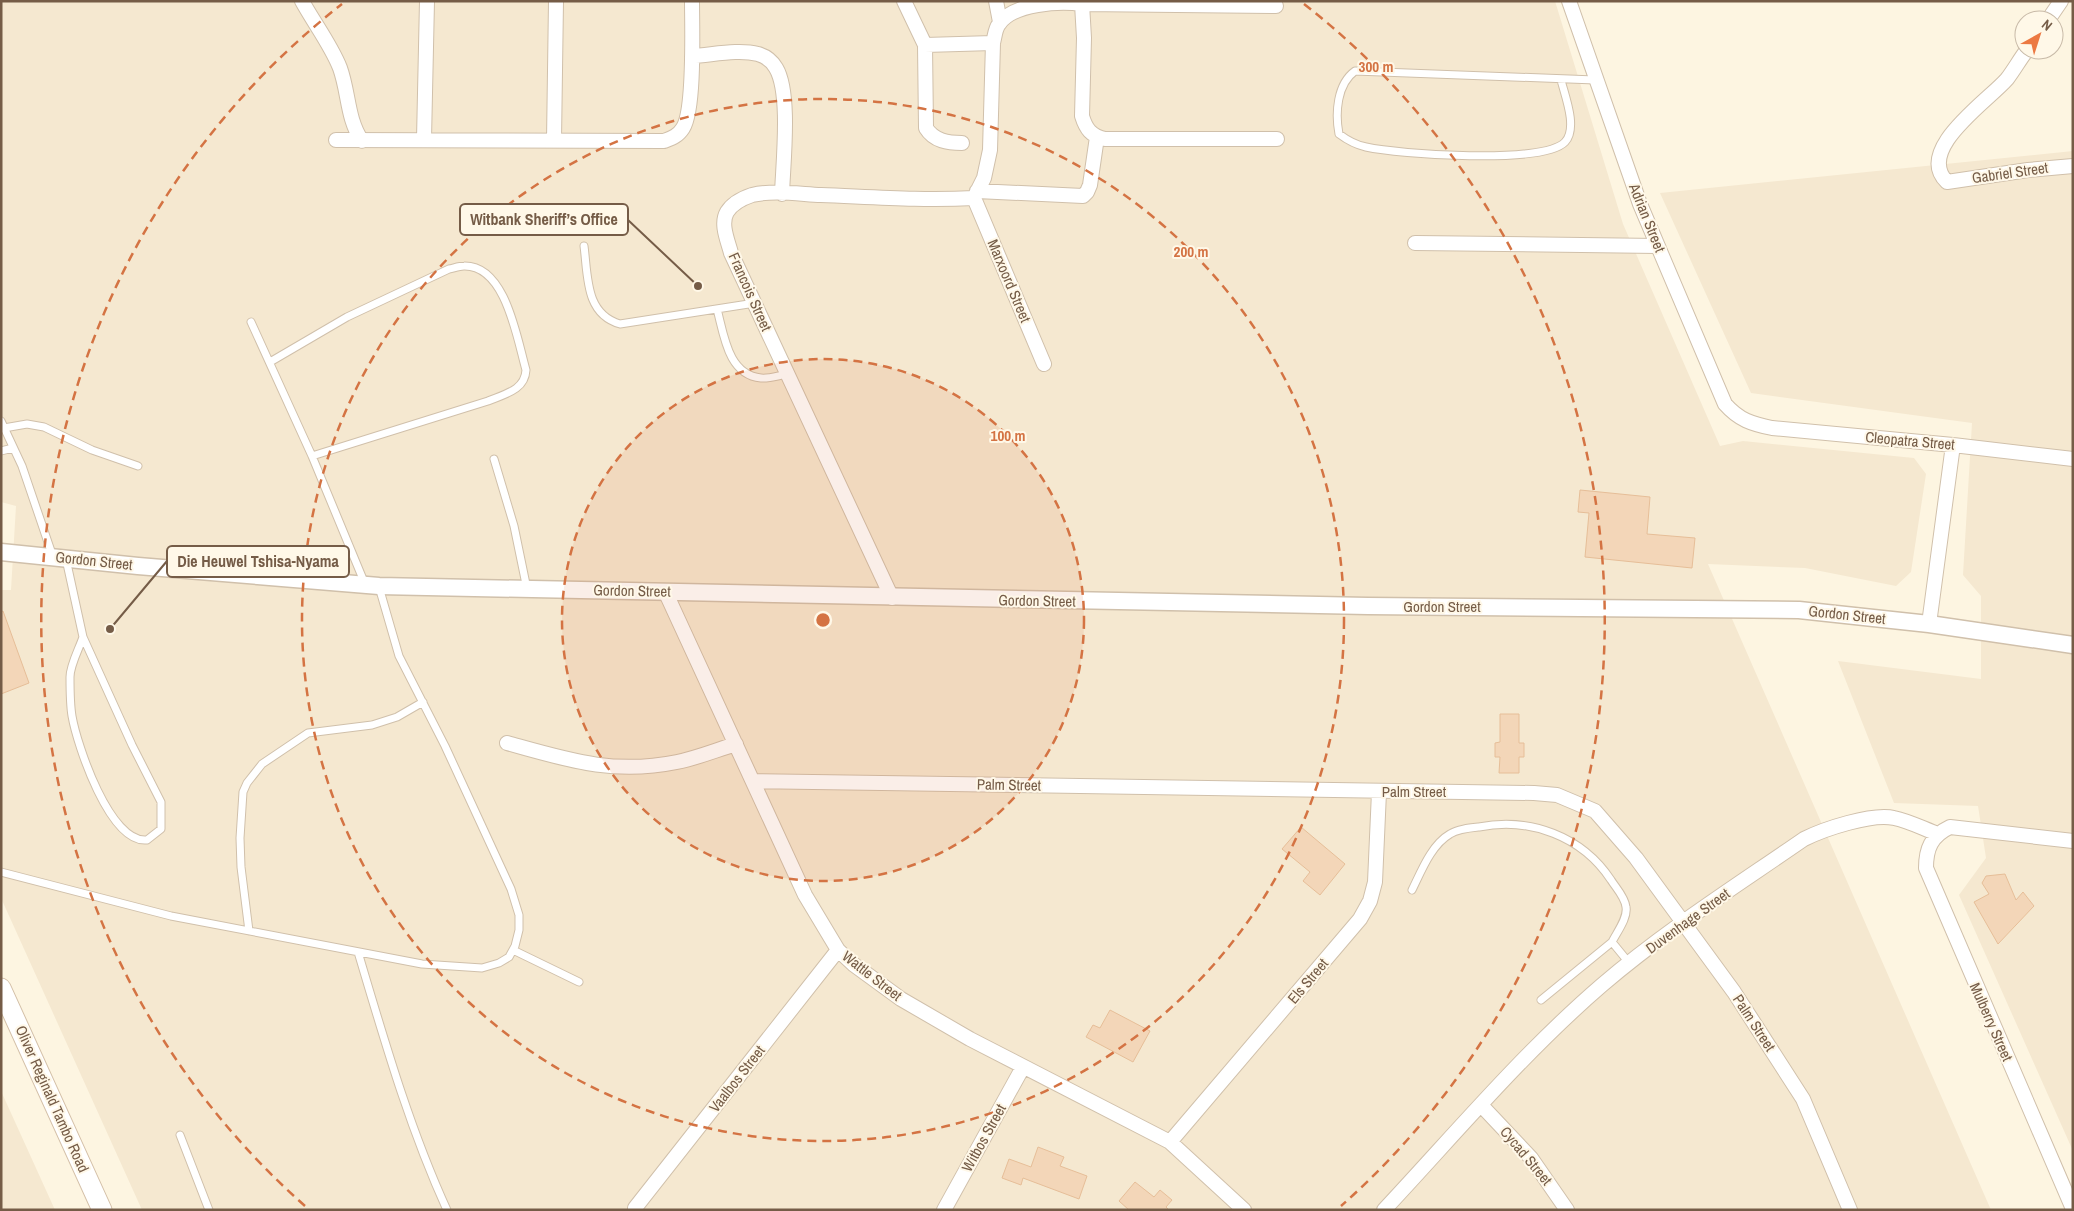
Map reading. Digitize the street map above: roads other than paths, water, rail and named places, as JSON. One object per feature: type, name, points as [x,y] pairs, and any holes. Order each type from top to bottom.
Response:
[{"type":"main road","name":"Oliver Reginald Tambo Road","points":[[1,988],[102,1210]]},
{"type":"street","points":[[302,1],[338,65],[346,87],[354,129],[362,141]]},
{"type":"street","points":[[424,139],[428,1]]},
{"type":"street","points":[[554,140],[556,1]]},
{"type":"street","points":[[336,140],[664,141],[676,136],[683,128],[687,116],[692,56],[692,1]]},
{"type":"street","points":[[904,1],[925,45],[926,128],[933,135],[946,142],[962,143]]},
{"type":"street","points":[[996,1],[1000,22]]},
{"type":"street","points":[[975,195],[984,178],[990,150],[993,43],[1000,22],[1006,16],[1024,9],[1060,1],[1082,4],[1276,6]]},
{"type":"street","name":"Adrian Street","points":[[1569,1],[1595,80],[1640,204],[1725,404],[1734,414],[1748,423]]},
{"type":"street","points":[[1082,4],[1084,38],[1082,116],[1085,126],[1097,137],[1105,139],[1277,139]]},
{"type":"street","points":[[925,45],[993,43]]},
{"type":"street","points":[[692,56],[748,53],[764,57],[775,67],[780,76],[784,107],[782,194]]},
{"type":"street","name":"Gabriel Street","points":[[2020,60],[2006,79],[1949,136],[1942,147],[1938,159],[1940,172],[1947,182],[2028,170],[2073,166]]},
{"type":"street","name":"Francois Street","points":[[892,598],[731,253],[725,230],[727,213],[741,200],[753,195],[782,194],[941,200],[975,195],[1083,196],[1090,185],[1097,137]]},
{"type":"street","name":"Marxoord Street","points":[[975,195],[1044,364]]},
{"type":"street","points":[[1415,243],[1658,246]]},
{"type":"street","name":"Cleopatra Street","points":[[1748,423],[1772,428],[1953,445],[2073,459]]},
{"type":"street","points":[[1928,624],[1953,445]]},
{"type":"street","name":"Gordon Street","points":[[1,552],[372,585],[892,598],[1368,606],[1790,610],[1928,624],[2073,645]]},
{"type":"street","name":"Wattle Street","points":[[665,591],[805,895],[838,950],[901,999],[1023,1067],[1170,1142],[1244,1210]]},
{"type":"street","points":[[507,743],[577,763],[606,767],[643,767],[678,762],[736,744]]},
{"type":"street","name":"Palm Street","points":[[753,781],[1534,793],[1557,795],[1576,802],[1595,811],[1636,858],[1685,922],[1734,992],[1803,1099],[1850,1210]]},
{"type":"street","name":"Els Street","points":[[1170,1142],[1360,919],[1370,901],[1375,882],[1379,792]]},
{"type":"street","name":"Duvenhage Street","points":[[1384,1210],[1550,1034],[1603,985],[1685,922],[1804,839],[1825,829],[1857,821],[1892,817],[1938,834]]},
{"type":"street","points":[[1938,834],[1950,828],[1971,828],[2073,841]]},
{"type":"street","name":"Mulberry Street","points":[[1938,834],[1926,848],[1926,868],[1936,898],[2073,1209]]},
{"type":"street","name":"Vaalbos Street","points":[[635,1208],[838,950]]},
{"type":"street","name":"Witbos Street","points":[[944,1210],[1023,1067]]},
{"type":"street","name":"Cycad Street","points":[[1481,1105],[1531,1158],[1549,1180],[1567,1210]]},
{"type":"lane","points":[[1561,80],[1571,128],[1568,136],[1564,143],[1555,148],[1526,155],[1403,153],[1364,147],[1339,134],[1336,121],[1340,92],[1350,75],[1355,71],[1595,80]]},
{"type":"lane","points":[[584,246],[593,299],[598,313],[605,319],[620,324],[755,303]]},
{"type":"lane","points":[[270,362],[347,317],[449,269],[466,266],[480,270],[494,280],[504,295],[526,370],[526,378],[516,389],[488,401],[312,456]]},
{"type":"lane","points":[[717,309],[730,356],[739,369],[748,376],[763,379],[788,374]]},
{"type":"lane","points":[[1,872],[172,916],[422,964],[482,968],[499,963],[509,956],[513,950],[519,930],[519,914],[511,889],[400,656],[372,585],[252,322]]},
{"type":"lane","points":[[83,637],[70,675],[72,716],[94,784],[108,812],[133,838],[147,840],[162,829],[161,802],[132,745],[83,637],[59,558],[3,424],[27,424],[44,427],[92,450],[138,466]]},
{"type":"lane","points":[[1,451],[13,448]]},
{"type":"lane","points":[[494,459],[514,526],[527,589]]},
{"type":"lane","points":[[249,931],[241,867],[240,838],[243,792],[247,782],[262,764],[308,734],[372,726],[397,717],[423,702]]},
{"type":"lane","points":[[1412,890],[1437,844],[1449,834],[1488,825],[1516,824],[1540,828],[1559,834],[1577,846],[1606,873],[1622,897],[1626,906],[1625,915],[1612,942],[1540,1000]]},
{"type":"lane","points":[[1612,942],[1630,964]]},
{"type":"lane","points":[[513,950],[579,982]]},
{"type":"lane","points":[[358,952],[403,1099],[447,1210]]},
{"type":"lane","points":[[180,1135],[209,1210]]},
{"type":"place","name":"Witbank Sheriff’s Office","points":[[698,286]]},
{"type":"place","name":"Die Heuwel Tshisa-Nyama","points":[[110,629]]}]
